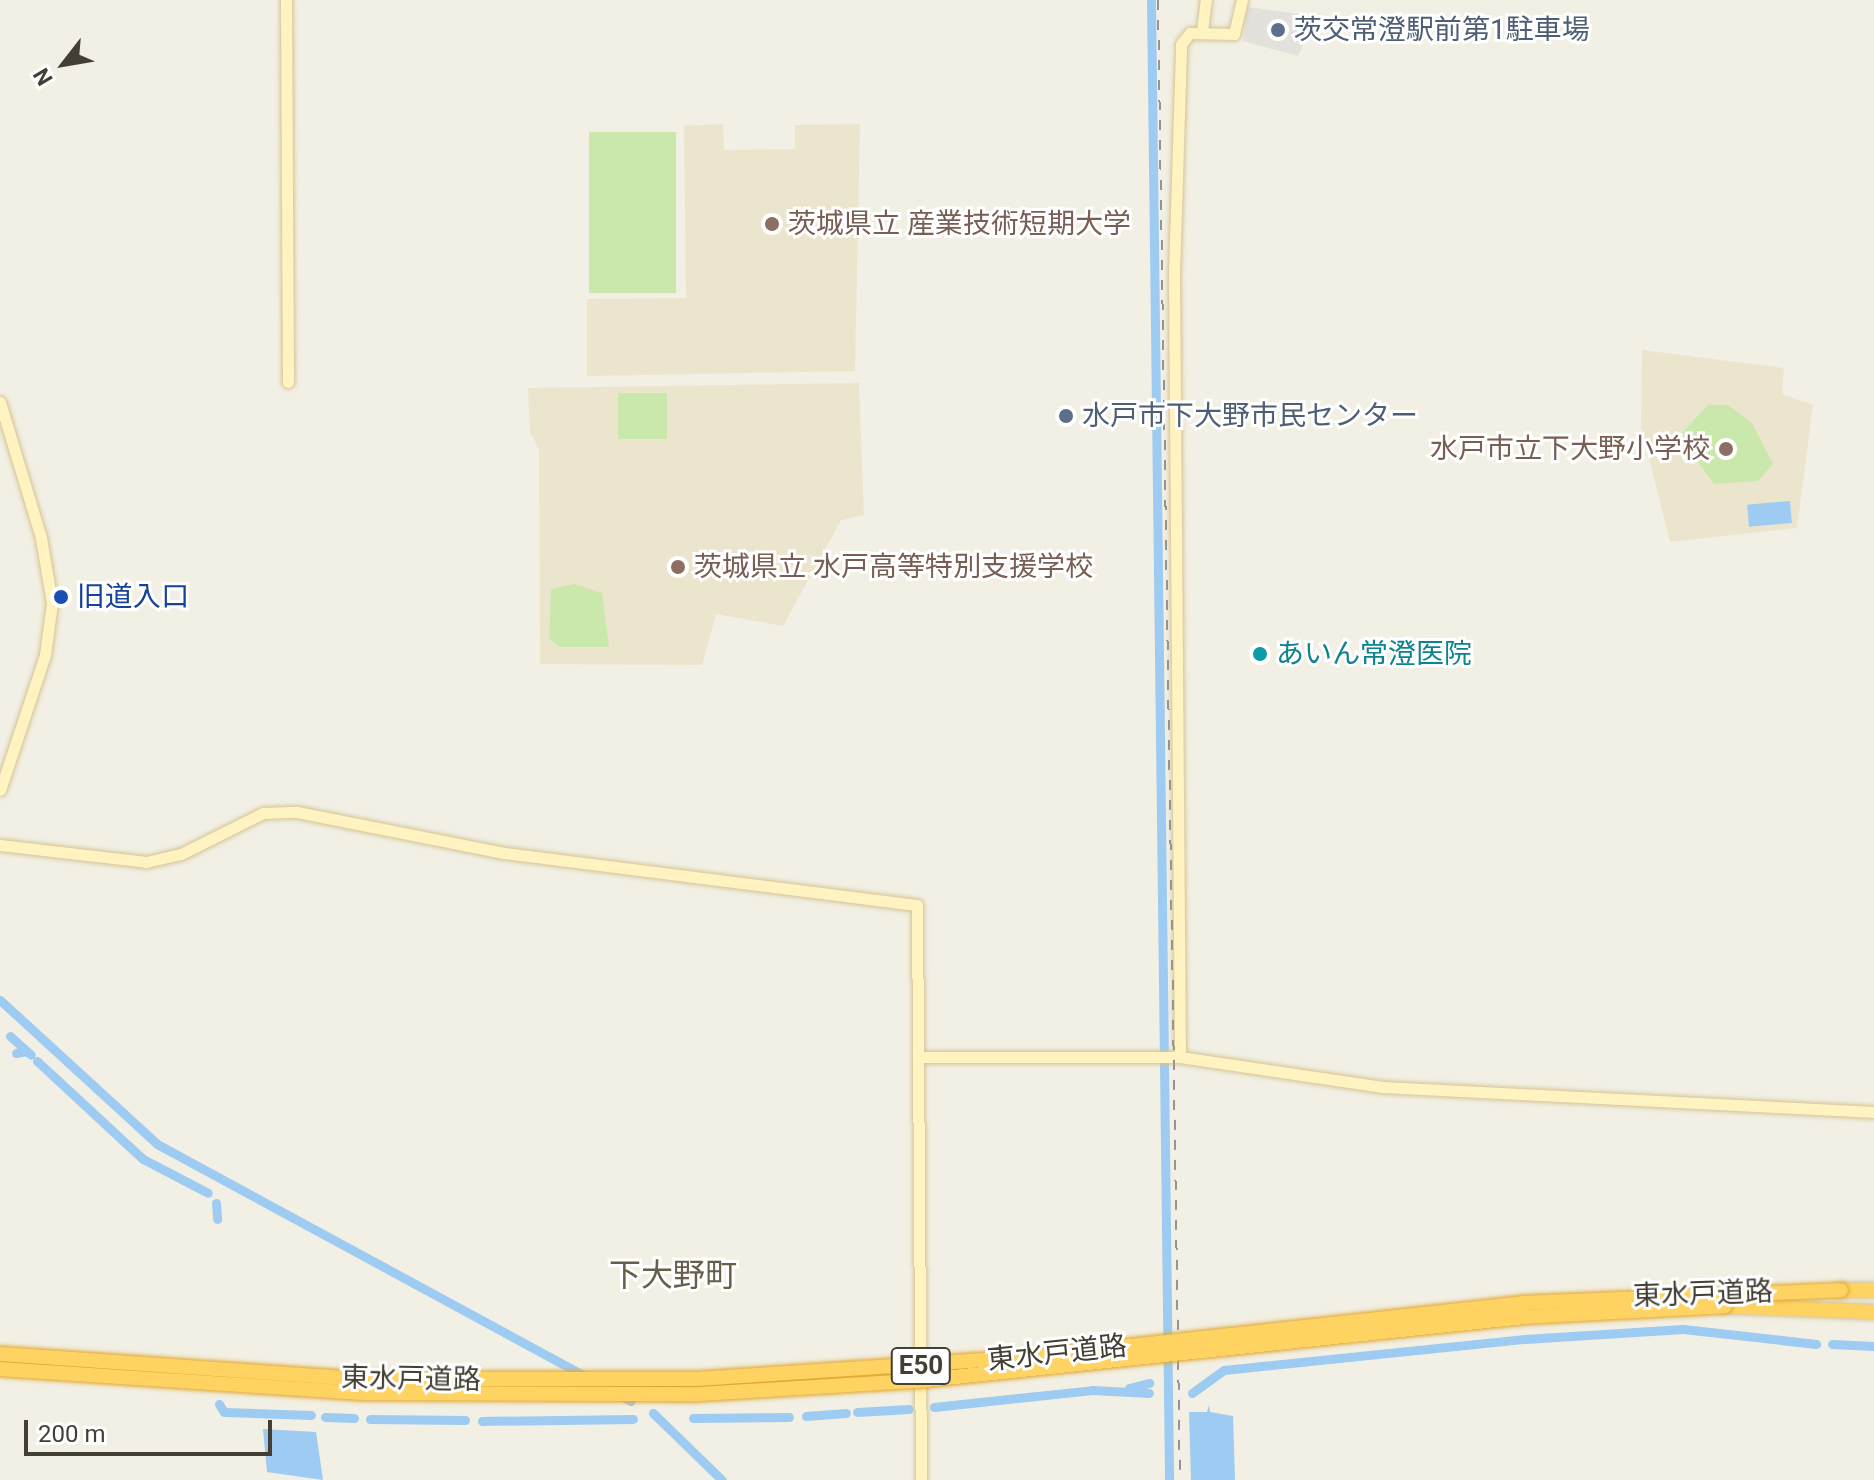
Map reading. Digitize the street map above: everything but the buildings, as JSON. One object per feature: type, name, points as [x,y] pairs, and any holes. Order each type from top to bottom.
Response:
[{"type":"highway","name":"東水戸道路","points":[[0,1369],[363,1393],[699,1394],[926,1380],[1524,1317],[1840,1302],[1874,1290]]},
{"type":"highway","points":[[1840,1302],[1874,1312]]},
{"type":"highway","name":"東水戸道路","points":[[0,1354],[362,1379],[697,1379],[1029,1357],[1523,1303],[1874,1304]]},
{"type":"street","points":[[286,0],[288,382]]},
{"type":"street","points":[[1202,31],[1206,0]]},
{"type":"street","points":[[1168,1057],[1174,273],[1181,44],[1202,31],[1234,34],[1242,0]]},
{"type":"street","points":[[0,402],[41,538],[52,603],[45,655],[0,790]]},
{"type":"street","points":[[0,845],[146,862],[181,854],[263,813],[297,812],[504,853],[910,903],[920,912],[921,1480]]},
{"type":"street","points":[[920,1057],[1168,1057],[1383,1087],[1874,1112]]},
{"type":"shaded area","name":"茨交常澄駅前第1駐車場","points":[[1247,7],[1315,16],[1298,56],[1243,41]]},
{"type":"shaded area","name":"茨城県立 産業技術短期大学","points":[[723,124],[724,150],[795,149],[795,125],[860,124],[855,371],[587,376],[587,299],[686,298],[684,126]]},
{"type":"shaded area","name":"水戸市立下大野小学校","points":[[1642,350],[1784,368],[1782,394],[1813,405],[1797,528],[1670,542],[1641,427]]},
{"type":"shaded area","name":"茨城県立 水戸高等特別支援学校","points":[[859,383],[864,515],[841,520],[783,626],[716,614],[702,665],[540,664],[539,449],[530,432],[528,388]]},
{"type":"green space","points":[[589,132],[676,132],[676,293],[589,293]]},
{"type":"green space","points":[[618,393],[667,393],[667,439],[618,439]]},
{"type":"green space","points":[[1708,405],[1728,405],[1752,423],[1773,464],[1758,481],[1714,484],[1679,436]]},
{"type":"green space","points":[[575,584],[602,593],[609,647],[559,647],[549,638],[551,589]]},
{"type":"water","points":[[1790,501],[1792,523],[1749,527],[1747,505]]},
{"type":"water","points":[[1209,1405],[1210,1412],[1233,1416],[1235,1480],[1191,1480],[1189,1412],[1207,1412]]},
{"type":"water","points":[[263,1429],[316,1432],[323,1480],[267,1472]]},
{"type":"waterway","points":[[1151,0],[1169,1480]]},
{"type":"waterway","points":[[0,1000],[157,1144],[631,1401]]},
{"type":"waterway","points":[[10,1036],[31,1055]]},
{"type":"waterway","points":[[16,1053],[27,1051]]},
{"type":"waterway","points":[[37,1061],[143,1159],[208,1193]]},
{"type":"waterway","points":[[216,1203],[217,1219]]},
{"type":"waterway","points":[[1192,1393],[1224,1370],[1525,1339],[1683,1329],[1816,1344]]},
{"type":"waterway","points":[[1832,1344],[1874,1346]]},
{"type":"waterway","points":[[1129,1388],[1149,1383]]},
{"type":"waterway","points":[[934,1407],[1092,1390],[1149,1393]]},
{"type":"waterway","points":[[219,1404],[224,1412],[311,1415]]},
{"type":"waterway","points":[[857,1412],[909,1409]]},
{"type":"waterway","points":[[653,1413],[722,1480]]},
{"type":"waterway","points":[[806,1416],[846,1413]]},
{"type":"waterway","points":[[325,1417],[354,1418]]},
{"type":"waterway","points":[[693,1418],[789,1417]]},
{"type":"waterway","points":[[370,1419],[465,1420]]},
{"type":"waterway","points":[[482,1421],[633,1419]]},
{"type":"railway","points":[[1158,0],[1180,1480]]},
{"type":"place","name":"茨交常澄駅前第1駐車場","points":[[1278,30]]},
{"type":"place","name":"茨城県立 産業技術短期大学","points":[[772,224]]},
{"type":"place","name":"水戸市下大野市民センター","points":[[1066,416]]},
{"type":"place","name":"水戸市立下大野小学校","points":[[1726,449]]},
{"type":"place","name":"茨城県立 水戸高等特別支援学校","points":[[678,567]]},
{"type":"place","name":"旧道入口","points":[[61,597]]},
{"type":"place","name":"あいん常澄医院","points":[[1260,654]]},
{"type":"district","name":"下大野町","points":[[673,1275]]}]
